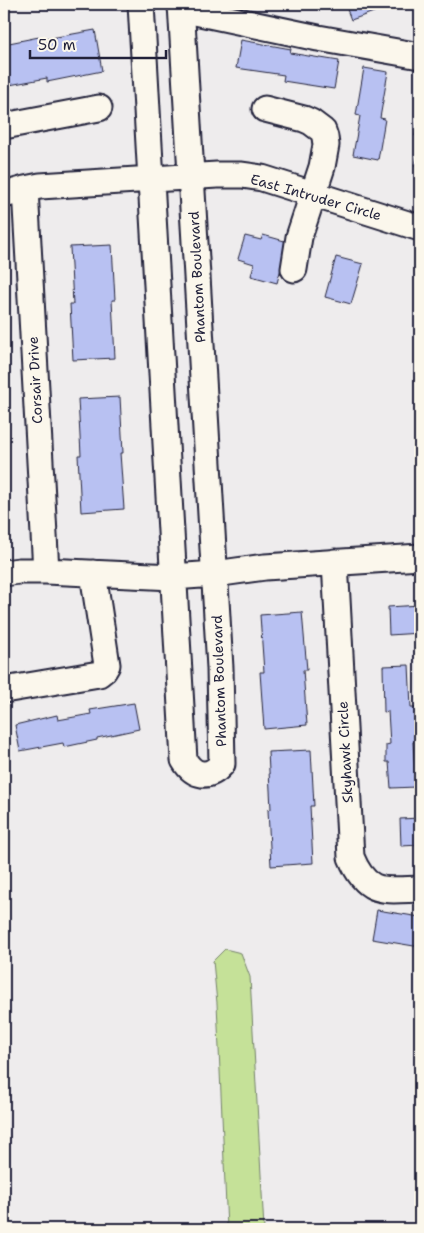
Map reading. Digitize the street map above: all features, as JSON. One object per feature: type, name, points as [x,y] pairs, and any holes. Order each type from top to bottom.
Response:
[{"type":"street","name":"Phantom Boulevard","points":[[141,4],[184,760],[188,768],[196,773],[205,775],[216,771],[222,764],[220,668],[181,6]]},
{"type":"street","points":[[181,6],[318,38],[420,56]]},
{"type":"street","points":[[4,126],[99,108]]},
{"type":"street","points":[[265,109],[304,119],[322,131],[326,137],[322,167],[299,237],[294,269]]},
{"type":"street","name":"East Intruder Circle","points":[[14,192],[40,186],[242,175],[262,178],[420,228]]},
{"type":"street","name":"Corsair Drive","points":[[14,192],[46,571]]},
{"type":"street","points":[[4,573],[46,571],[173,577],[265,567],[420,557]]},
{"type":"street","name":"Skyhawk Circle","points":[[335,562],[351,857],[357,871],[366,882],[376,888],[388,890],[420,889]]},
{"type":"street","points":[[4,690],[98,674],[104,670],[107,665],[93,573]]},
{"type":"green space","points":[[225,949],[241,953],[250,977],[264,1229],[227,1229],[217,1003],[213,961]]},
{"type":"building","points":[[345,4],[411,4],[392,10],[391,6],[351,20]]},
{"type":"building","points":[[95,30],[102,71],[47,82],[47,78],[4,86],[4,44],[39,37],[40,40]]},
{"type":"building","points":[[241,40],[291,49],[290,53],[339,61],[334,89],[283,81],[284,75],[236,68]]},
{"type":"building","points":[[364,68],[388,72],[380,118],[385,119],[378,160],[353,155],[360,116],[356,115]]},
{"type":"building","points":[[420,106],[420,136],[415,136]]},
{"type":"building","points":[[420,136],[420,167],[415,166]]},
{"type":"building","points":[[263,235],[288,242],[277,283],[251,276],[254,264],[238,259],[245,236],[261,240]]},
{"type":"building","points":[[112,245],[115,300],[112,300],[115,358],[73,360],[70,304],[73,304],[70,247]]},
{"type":"building","points":[[336,257],[363,264],[351,304],[325,297]]},
{"type":"building","points":[[120,397],[123,453],[120,453],[124,509],[81,512],[78,455],[81,455],[78,399]]},
{"type":"building","points":[[420,605],[420,633],[389,635],[388,607]]},
{"type":"building","points":[[302,612],[307,670],[303,670],[307,725],[264,729],[260,672],[264,672],[260,615]]},
{"type":"building","points":[[409,665],[411,708],[416,708],[418,742],[413,742],[416,787],[391,788],[389,762],[386,762],[386,745],[390,744],[388,711],[384,712],[383,666]]},
{"type":"building","points":[[134,703],[139,729],[64,747],[63,743],[20,751],[15,725],[57,715],[58,720],[91,714],[90,710]]},
{"type":"building","points":[[311,750],[314,806],[310,806],[313,863],[271,866],[268,810],[271,809],[268,752]]},
{"type":"building","points":[[420,818],[420,845],[401,846],[400,819]]},
{"type":"building","points":[[377,910],[420,917],[420,947],[372,939]]}]
